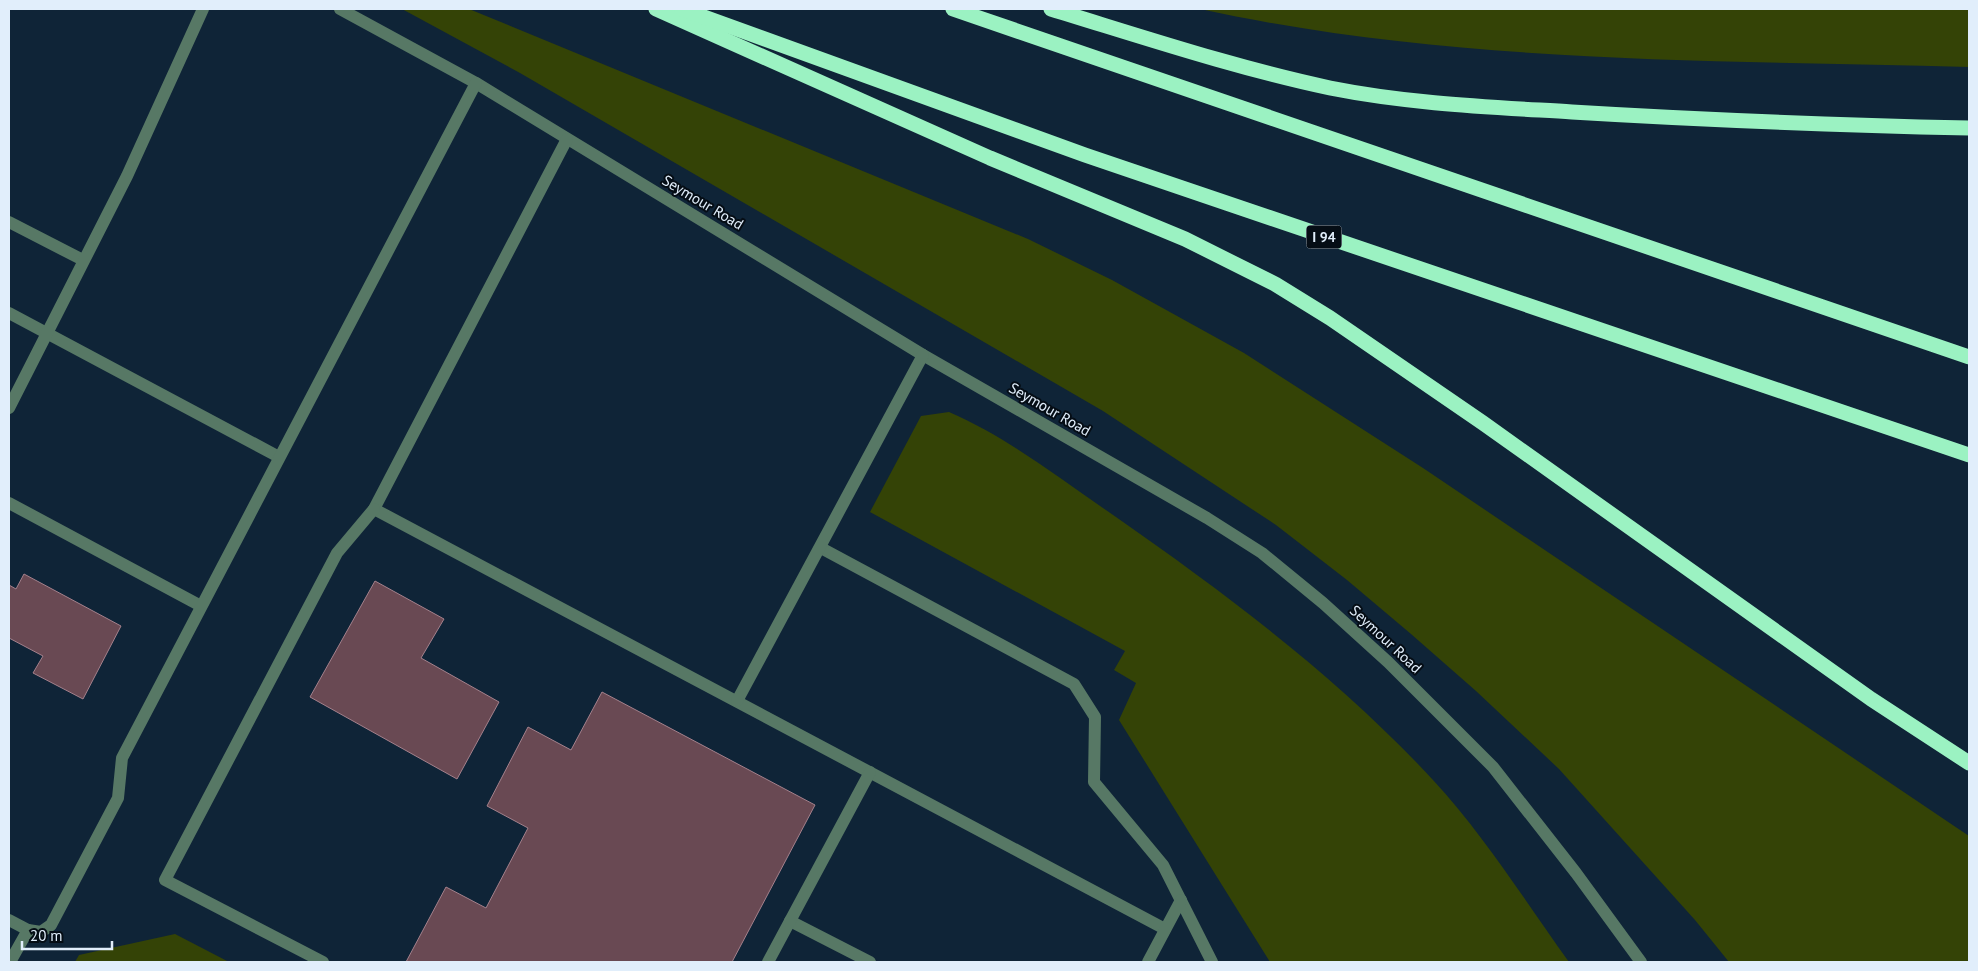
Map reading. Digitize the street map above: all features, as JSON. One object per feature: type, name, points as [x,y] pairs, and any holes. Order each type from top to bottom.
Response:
[{"type":"highway","points":[[656,9],[990,158],[1185,238],[1275,284],[1330,318],[1475,417],[1857,689],[1969,763]]},
{"type":"highway","name":"I 94","points":[[682,9],[1085,155],[1969,455]]},
{"type":"highway","points":[[953,9],[1969,357]]},
{"type":"highway","points":[[1051,9],[1164,44],[1286,77],[1374,95],[1448,104],[1616,115],[1969,128]]},
{"type":"street","points":[[9,408],[127,176],[203,9]]},
{"type":"street","name":"Seymour Road","points":[[340,9],[476,83],[923,355],[1237,535],[1269,558],[1323,603],[1420,692],[1493,767],[1576,873],[1641,962]]},
{"type":"street","points":[[9,920],[28,930],[41,932],[51,925],[118,798],[122,758],[476,83]]},
{"type":"street","points":[[323,962],[165,880],[337,553],[374,509],[567,139]]},
{"type":"street","points":[[9,222],[83,260]]},
{"type":"street","points":[[9,312],[279,457]]},
{"type":"street","points":[[737,701],[821,548],[923,355]]},
{"type":"street","points":[[9,503],[201,606]]},
{"type":"street","points":[[374,509],[1165,929]]},
{"type":"street","points":[[821,548],[1074,684],[1096,717],[1094,782],[1163,865],[1212,962]]},
{"type":"street","points":[[768,962],[870,772]]},
{"type":"street","points":[[1148,962],[1181,900]]},
{"type":"street","points":[[790,921],[870,962]]},
{"type":"street","points":[[10,962],[28,930]]},
{"type":"green space","points":[[402,9],[469,9],[1028,239],[1112,280],[1244,353],[1423,468],[1969,836],[1969,962],[1729,962],[1695,920],[1559,769],[1476,691],[1411,634],[1347,580],[1276,525],[1103,411],[520,73]]},
{"type":"green space","points":[[1200,9],[1969,9],[1969,67],[1680,60],[1487,50],[1390,40],[1295,27]]},
{"type":"green space","points":[[949,412],[993,434],[1055,474],[1200,577],[1322,673],[1397,743],[1452,801],[1504,869],[1569,962],[1270,962],[1119,720],[1136,683],[1114,670],[1125,651],[870,512],[921,416]]},
{"type":"green space","points":[[175,934],[229,962],[75,962],[79,955]]},
{"type":"building","points":[[24,574],[121,626],[83,699],[33,673],[43,656],[9,638],[9,585],[16,589]]},
{"type":"building","points":[[375,581],[444,619],[421,658],[499,702],[457,779],[310,697]]},
{"type":"building","points":[[602,692],[815,805],[732,962],[406,962],[446,887],[486,908],[528,828],[487,806],[528,727],[571,750]]}]
